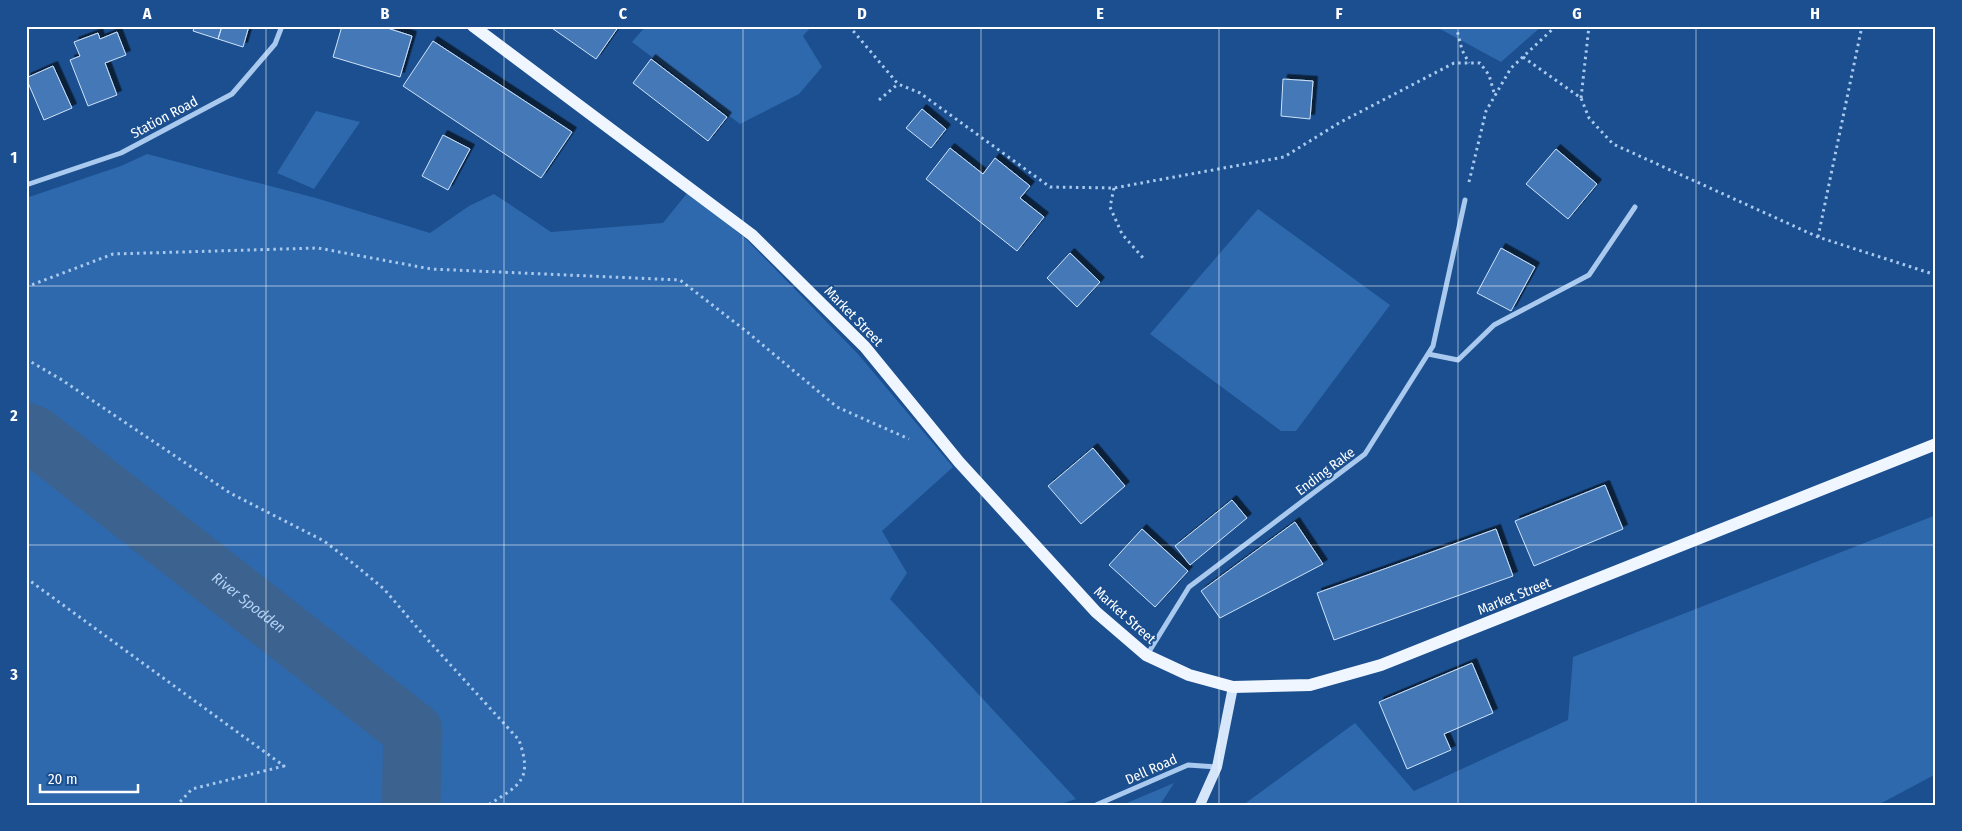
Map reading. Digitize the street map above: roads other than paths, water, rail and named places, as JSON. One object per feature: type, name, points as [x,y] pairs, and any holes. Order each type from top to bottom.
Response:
[{"type":"main road","name":"Market Street","points":[[473,26],[752,235],[865,347],[959,462],[1096,612],[1146,655],[1188,675],[1233,687],[1310,685],[1381,665],[1936,444]]},
{"type":"main road","points":[[1200,805],[1217,767],[1233,687]]},
{"type":"street","name":"Station Road","points":[[26,185],[121,153],[232,94],[276,44],[282,26]]},
{"type":"street","name":"Ending Rake","points":[[1146,655],[1189,587],[1365,454],[1433,346],[1465,200]]},
{"type":"street","points":[[1428,354],[1458,360],[1494,325],[1589,275],[1635,207]]},
{"type":"street","name":"Dell Road","points":[[1096,805],[1188,765],[1217,767]]},
{"type":"waterway","name":"River Spodden","points":[[26,432],[35,436],[413,731],[411,805]]}]
